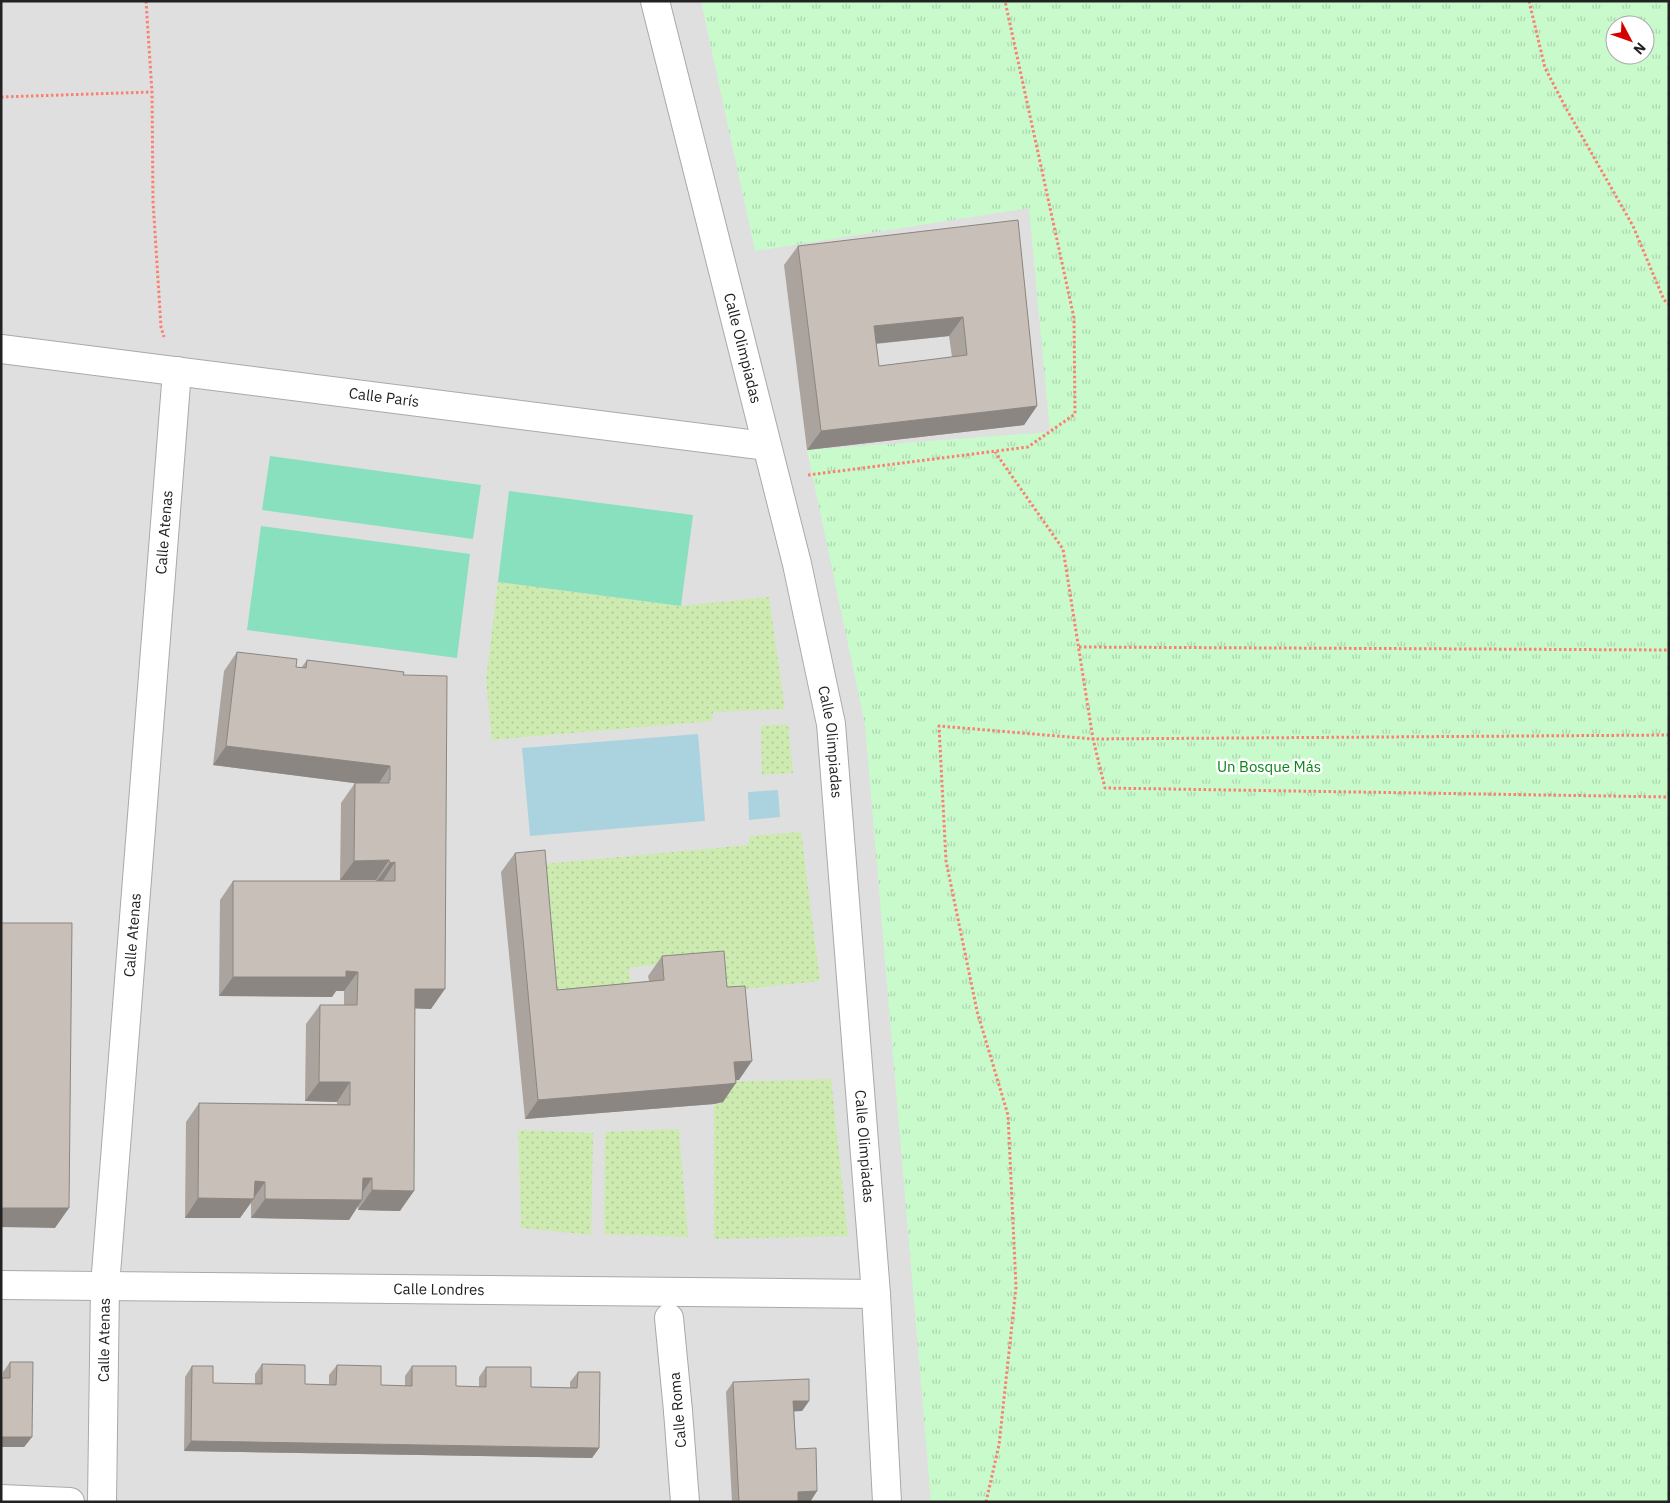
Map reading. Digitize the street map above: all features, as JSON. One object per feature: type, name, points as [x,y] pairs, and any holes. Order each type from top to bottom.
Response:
[{"type":"street","name":"Calle Olimpiadas","points":[[655,1],[766,446],[798,564],[831,724],[876,1294],[887,1502]]},
{"type":"street","name":"Calle París","points":[[1,349],[766,446]]},
{"type":"street","name":"Calle Atenas","points":[[102,1502],[105,1286],[177,371]]},
{"type":"street","name":"Calle Londres","points":[[1,1285],[876,1294]]},
{"type":"street","name":"Calle Roma","points":[[669,1318],[685,1502]]},
{"type":"street","points":[[1,1499],[70,1502]]},
{"type":"path","points":[[146,1],[152,92],[153,201],[161,327],[177,371]]},
{"type":"path","points":[[775,478],[1028,447],[1075,414],[1074,318],[1005,1]]},
{"type":"path","points":[[1529,1],[1545,68],[1633,226],[1664,300],[1669,304]]},
{"type":"path","points":[[1,97],[152,92]]},
{"type":"path","points":[[995,452],[1063,549],[1093,739],[1105,788],[1669,797]]},
{"type":"path","points":[[1079,647],[1669,650]]},
{"type":"path","points":[[986,1502],[999,1445],[1016,1286],[1008,1115],[977,1010],[946,861],[939,726],[1093,739],[1669,735]]},
{"type":"shaded area","points":[[1,1],[1669,1],[1669,1502],[1,1502]]},
{"type":"green space","name":"Un Bosque Más","points":[[701,1],[1669,1],[1669,1502],[931,1502],[865,725],[807,450],[1050,432],[1029,208],[755,251]]},
{"type":"green space","points":[[270,456],[481,485],[473,539],[262,510]]},
{"type":"green space","points":[[509,491],[693,515],[681,606],[498,582]]},
{"type":"green space","points":[[261,526],[470,554],[457,658],[247,630]]},
{"type":"green space","points":[[498,582],[681,606],[769,597],[785,709],[713,712],[712,721],[492,740],[486,680]]},
{"type":"green space","points":[[788,724],[793,773],[762,775],[761,726]]},
{"type":"green space","points":[[801,832],[820,981],[726,991],[719,956],[629,968],[631,986],[555,994],[543,864],[748,845],[750,836]]},
{"type":"green space","points":[[831,1079],[848,1236],[714,1239],[714,1104],[723,1102],[720,1082]]},
{"type":"green space","points":[[679,1129],[688,1237],[604,1234],[605,1132]]},
{"type":"green space","points":[[518,1130],[593,1133],[591,1235],[521,1228]]},
{"type":"water","points":[[698,734],[705,821],[530,836],[522,748]]},
{"type":"water","points":[[778,790],[780,817],[749,820],[748,792]]},
{"type":"building","points":[[1018,220],[1037,406],[821,431],[798,246]],"holes":[[[963,317],[967,355],[879,366],[874,326]]]},
{"type":"building","points":[[237,652],[297,659],[296,667],[306,668],[307,660],[404,672],[403,675],[447,676],[445,989],[415,989],[414,1191],[372,1190],[372,1178],[363,1178],[362,1200],[265,1199],[265,1182],[255,1181],[254,1199],[198,1198],[199,1103],[350,1105],[350,1082],[319,1082],[320,1005],[357,1005],[358,972],[346,971],[346,977],[233,977],[233,881],[395,881],[395,862],[390,863],[389,860],[354,861],[355,783],[389,783],[390,766],[226,746]]},
{"type":"building","points":[[545,850],[557,990],[664,980],[662,956],[724,951],[727,987],[745,986],[752,1061],[734,1062],[736,1083],[538,1100],[515,853]]},
{"type":"building","points":[[1,923],[72,923],[69,1208],[1,1208]]},
{"type":"building","points":[[10,1362],[33,1362],[32,1437],[1,1437],[1,1378],[10,1378]]},
{"type":"building","points":[[262,1364],[305,1365],[305,1384],[336,1385],[337,1365],[381,1366],[381,1385],[412,1386],[412,1366],[456,1366],[456,1386],[486,1387],[486,1367],[531,1367],[531,1387],[577,1388],[578,1372],[600,1372],[599,1448],[191,1441],[192,1366],[213,1366],[213,1383],[262,1384]]},
{"type":"building","points":[[809,1379],[809,1401],[793,1401],[796,1449],[816,1448],[817,1491],[798,1492],[798,1502],[739,1502],[733,1382]]}]
